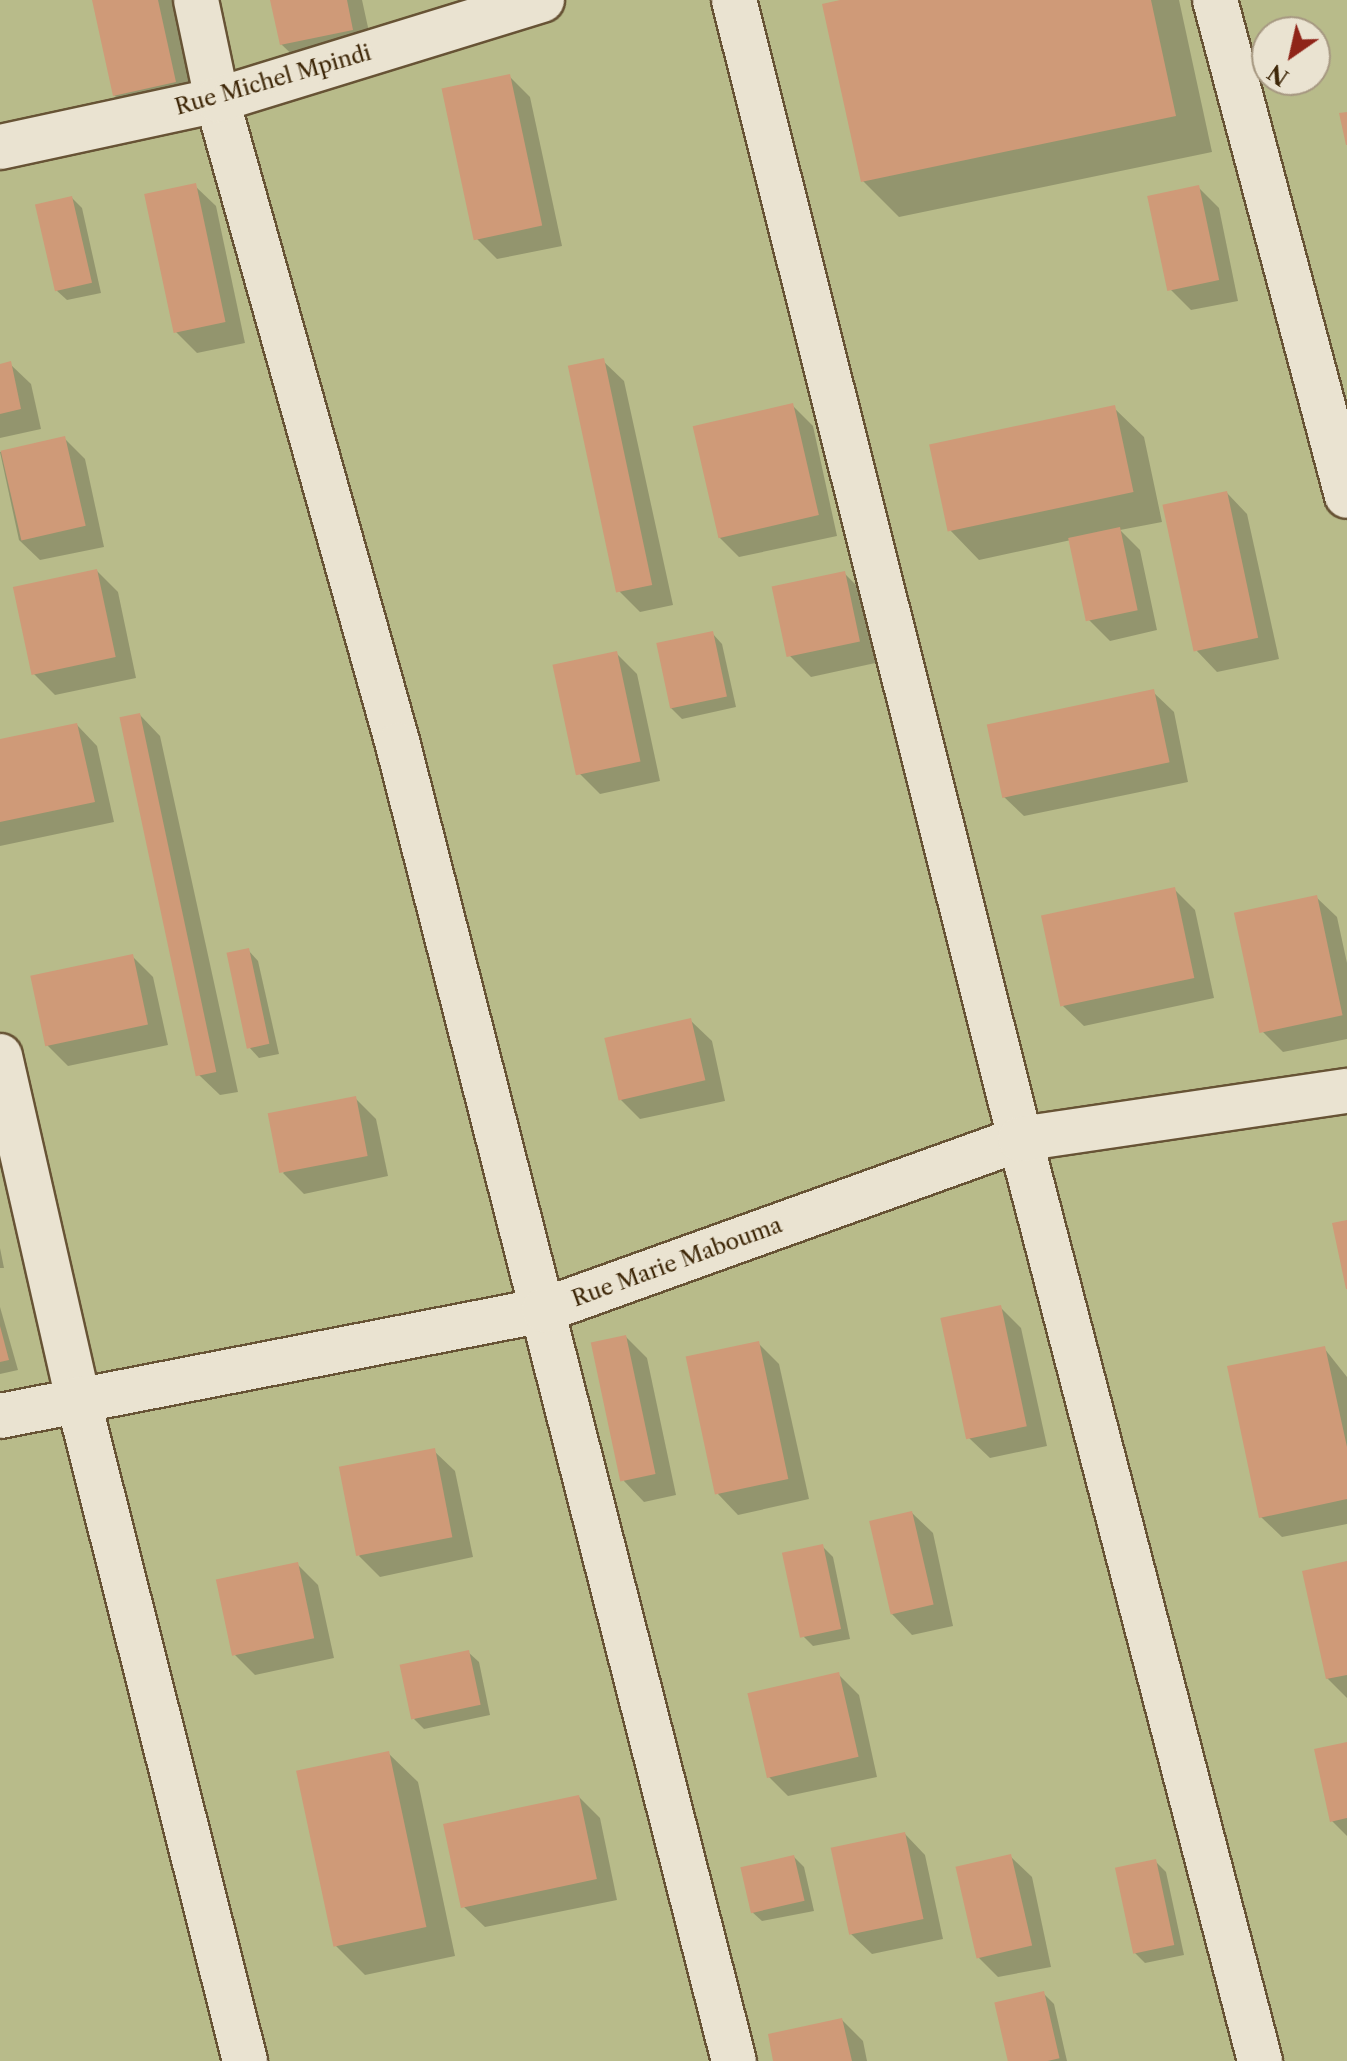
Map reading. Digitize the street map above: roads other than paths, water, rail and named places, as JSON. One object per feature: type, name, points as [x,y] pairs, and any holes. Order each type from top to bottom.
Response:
[{"type":"street","points":[[196,0],[217,100],[398,745],[734,2061]]},
{"type":"street","name":"Rue Michel Mpindi","points":[[0,147],[217,100],[542,0]]},
{"type":"street","points":[[734,0],[1020,1139],[1260,2061]]},
{"type":"street","points":[[1215,0],[1347,496]]},
{"type":"street","points":[[0,1056],[78,1399],[245,2061]]},
{"type":"street","name":"Rue Marie Mabouma","points":[[0,1416],[544,1310],[1020,1139],[1347,1091]]}]
